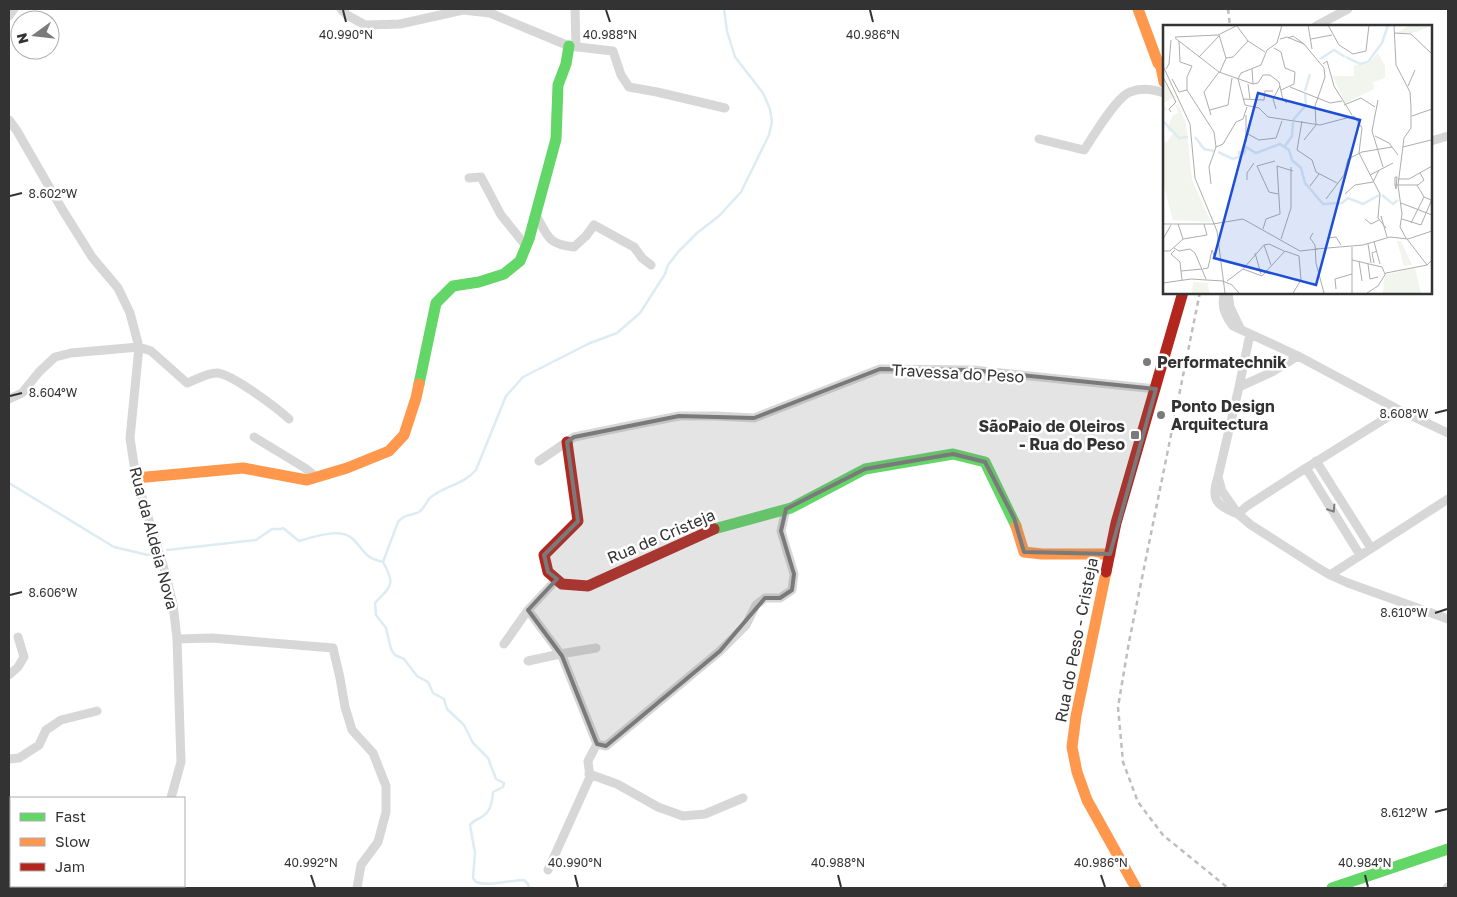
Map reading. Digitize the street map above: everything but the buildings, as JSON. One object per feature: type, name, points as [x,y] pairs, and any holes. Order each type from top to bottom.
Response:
[{"type":"main road","points":[[1138,9],[1161,67],[1163,77]]},
{"type":"main road","points":[[136,478],[243,468],[307,480],[348,468],[389,451],[404,435],[416,398],[436,303],[453,286],[479,282],[504,274],[520,261],[536,215],[556,139],[558,85],[572,47]]},
{"type":"main road","points":[[1158,63],[1156,69],[1163,90]]},
{"type":"main road","name":"Rua do Peso - Cristeja","points":[[1136,888],[1087,800],[1077,772],[1072,747],[1076,716],[1116,523],[1182,294]]},
{"type":"main road","points":[[557,579],[548,572],[544,555],[578,522],[567,442]]},
{"type":"main road","name":"Rua de Cristeja","points":[[557,579],[562,584],[588,586],[710,530],[791,508],[865,468],[954,454],[985,462],[1014,518],[1024,552],[1042,554],[1110,554]]},
{"type":"main road","points":[[1332,888],[1448,848]]},
{"type":"main road","points":[[1361,888],[1448,860]]},
{"type":"street","points":[[9,16],[14,9]]},
{"type":"street","points":[[341,9],[347,15],[365,25],[400,24],[463,10],[490,13],[572,47],[613,52],[621,75],[629,87],[725,108]]},
{"type":"street","points":[[572,47],[575,9]]},
{"type":"street","points":[[1318,25],[1348,9]]},
{"type":"street","points":[[1039,139],[1084,150],[1116,103],[1129,92],[1152,88],[1163,92]]},
{"type":"street","name":"Rua da Aldeia Nova","points":[[9,120],[17,130],[92,257],[118,288],[130,313],[139,347],[130,438],[136,478],[173,604],[177,639],[180,762],[171,797]]},
{"type":"street","points":[[1432,141],[1448,136]]},
{"type":"street","points":[[469,178],[481,177],[501,215],[526,246]]},
{"type":"street","points":[[536,215],[549,238],[560,245],[574,247],[586,236],[594,224],[634,247],[642,258],[651,265]]},
{"type":"street","points":[[1227,294],[1230,307],[1240,328],[1298,356],[1399,410],[1448,433]]},
{"type":"street","points":[[1250,334],[1218,477],[1222,491],[1238,514],[1250,524],[1330,575],[1448,619]]},
{"type":"street","points":[[9,399],[22,393],[39,372],[55,357],[72,353],[139,347],[151,351],[187,383],[217,373],[225,375],[257,394],[289,419]]},
{"type":"street","points":[[1239,387],[1272,372],[1298,356]]},
{"type":"street","name":"Travessa do Peso","points":[[539,461],[574,437],[679,416],[754,418],[880,369],[974,370],[1156,389]]},
{"type":"street","points":[[1238,514],[1247,506],[1316,461],[1399,410]]},
{"type":"street","points":[[254,437],[305,468],[316,477]]},
{"type":"street","points":[[1316,461],[1371,548]]},
{"type":"street","points":[[1306,468],[1360,555]]},
{"type":"street","points":[[1330,575],[1448,499]]},
{"type":"street","points":[[597,744],[606,746],[720,651],[746,625],[756,605],[765,598],[780,598],[792,590],[794,574],[781,530],[786,509]]},
{"type":"street","points":[[1347,564],[1348,583]]},
{"type":"street","points":[[504,644],[528,610],[557,579]]},
{"type":"street","points":[[528,610],[560,654],[597,744]]},
{"type":"street","points":[[9,674],[24,657],[18,637]]},
{"type":"street","points":[[177,639],[212,638],[333,648],[345,707],[352,730],[373,753],[386,786],[386,812],[378,842],[361,865],[357,888]]},
{"type":"street","points":[[528,660],[596,648]]},
{"type":"street","points":[[9,759],[18,758],[39,746],[46,730],[61,720],[97,711]]},
{"type":"street","points":[[548,870],[590,777],[588,761],[597,744]]},
{"type":"street","points":[[590,774],[617,784],[658,807],[683,816],[705,814],[743,798]]},
{"type":"highlighted area","points":[[880,369],[973,370],[1156,389],[1110,554],[1024,552],[1014,518],[985,462],[953,454],[865,469],[786,509],[781,531],[794,574],[792,590],[780,598],[765,598],[720,651],[606,746],[597,744],[562,656],[528,610],[557,579],[548,572],[544,555],[578,521],[567,442],[574,437],[679,416],[754,418]]},
{"type":"waterway","points":[[383,562],[400,519],[419,512],[431,497],[466,479],[476,470],[506,396],[523,377],[590,343],[617,333],[640,313],[665,274],[668,265],[679,251],[697,233],[719,216],[741,192],[769,135],[772,122],[770,109],[763,93],[735,57],[727,31],[724,9]]},
{"type":"waterway","points":[[9,483],[114,547],[148,555],[155,554]]},
{"type":"waterway","points":[[167,550],[256,540],[272,529],[283,528],[299,541],[334,533],[348,535],[365,554],[383,562]]},
{"type":"waterway","points":[[383,562],[389,576],[390,585],[375,603],[376,615],[386,628],[391,649],[395,655],[404,659],[417,676],[428,682],[433,693],[444,699],[447,709],[464,725],[473,743],[488,758],[496,779],[504,783],[503,787],[493,792],[487,813],[470,825],[475,853],[473,878],[476,882],[487,884],[524,880],[529,888]]},
{"type":"railway","points":[[1228,9],[1230,25]]},
{"type":"railway","points":[[1200,294],[1129,642],[1118,707],[1123,762],[1138,802],[1163,835],[1228,888]]},
{"type":"traffic: fast","points":[[419,384],[436,303],[453,286],[479,282],[504,274],[520,261],[529,239],[556,139],[558,85],[566,64],[569,46]]},
{"type":"traffic: fast","points":[[714,529],[791,508],[865,469],[953,454],[985,462],[1016,526]]},
{"type":"traffic: fast","points":[[1332,888],[1448,849]]},
{"type":"traffic: slow","points":[[1138,9],[1161,67],[1163,77]]},
{"type":"traffic: slow","points":[[136,478],[243,468],[307,480],[347,468],[389,451],[404,435],[419,384]]},
{"type":"traffic: slow","points":[[1016,526],[1024,552],[1042,554],[1110,554]]},
{"type":"traffic: slow","points":[[1106,572],[1076,716],[1072,747],[1077,772],[1087,800],[1136,888]]},
{"type":"traffic: jam","points":[[1106,572],[1116,523],[1182,294]]},
{"type":"traffic: jam","points":[[567,442],[578,521],[544,555],[548,572],[562,584],[588,586],[714,529]]},
{"type":"place","name":"Performatechnik","points":[[1147,362]]},
{"type":"place","name":"Ponto Design Arquitectura","points":[[1161,415]]},
{"type":"place","name":"SãoPaio de Oleiros - Rua do Peso","points":[[1135,435]]}]
